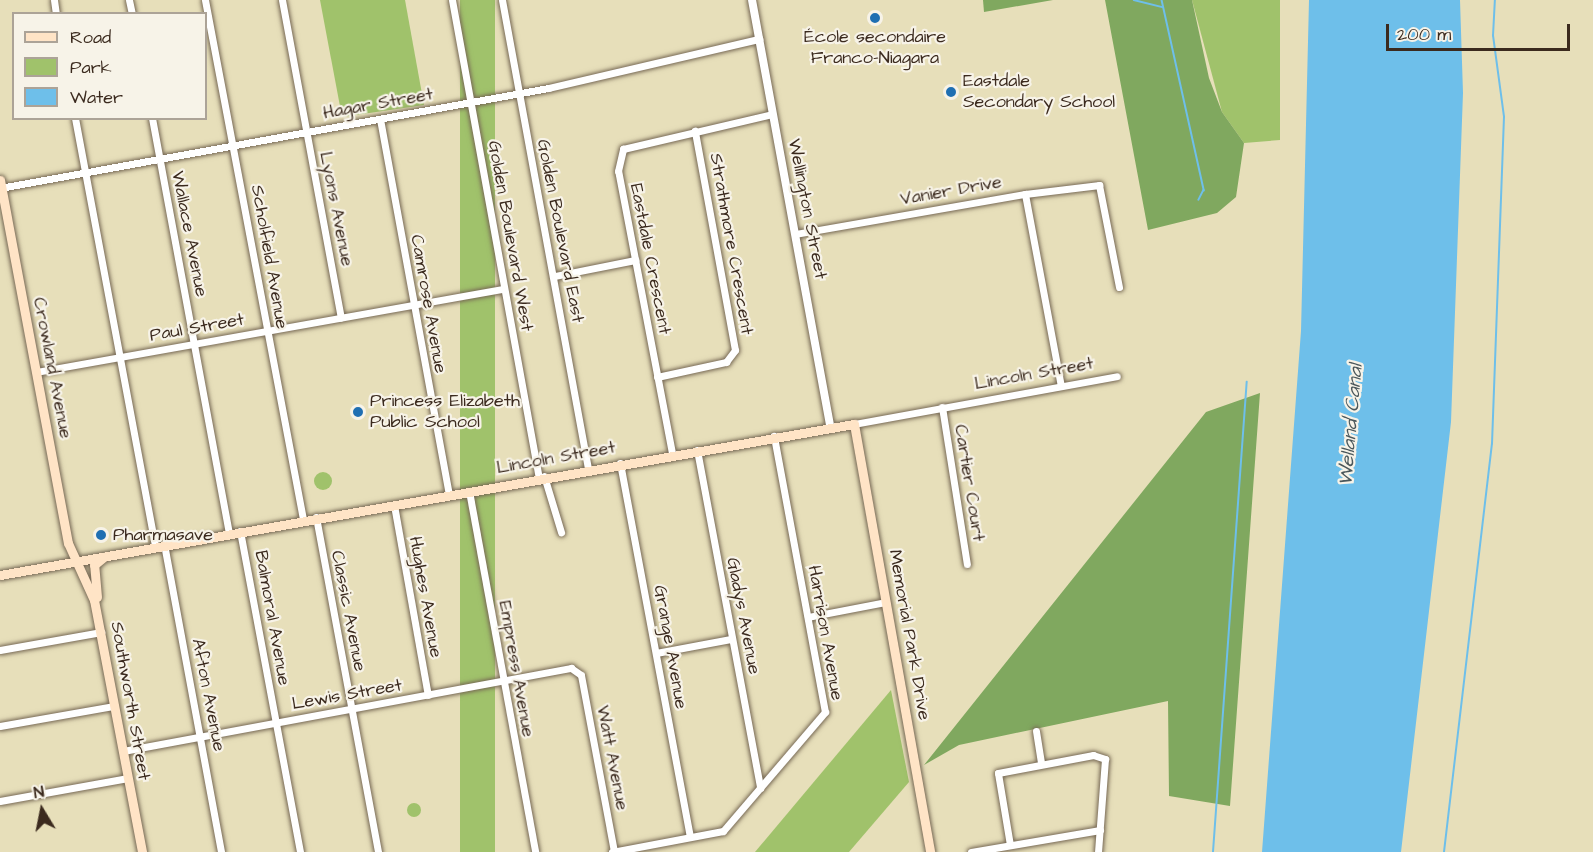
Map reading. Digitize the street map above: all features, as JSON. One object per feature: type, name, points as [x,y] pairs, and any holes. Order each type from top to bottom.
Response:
[{"type":"main road","name":"Crowland Avenue","points":[[0,185],[63,518],[75,561]]},
{"type":"main road","name":"Lincoln Street","points":[[0,575],[830,425],[854,424]]},
{"type":"main road","name":"Memorial Park Drive","points":[[854,424],[930,852]]},
{"type":"main road","points":[[42,567],[63,556],[63,518]]},
{"type":"main road","points":[[98,618],[94,565],[107,555]]},
{"type":"main road","name":"Southworth Street","points":[[75,561],[98,618],[142,852]]},
{"type":"street","name":"Scholfield Avenue","points":[[205,0],[303,519]]},
{"type":"street","name":"Lyons Avenue","points":[[282,0],[341,318]]},
{"type":"street","name":"Golden Boulevard West","points":[[452,0],[504,289],[542,477],[561,532]]},
{"type":"street","name":"Golden Boulevard East","points":[[502,0],[555,276],[588,468]]},
{"type":"street","name":"Wellington Street","points":[[752,0],[830,425]]},
{"type":"street","name":"Hagar Street","points":[[0,185],[85,173],[519,93],[759,39]]},
{"type":"street","name":"Eastdale Crescent","points":[[672,453],[618,171],[623,149],[772,114]]},
{"type":"street","name":"Camrose Avenue","points":[[380,119],[412,305],[449,494]]},
{"type":"street","name":"Afton Avenue","points":[[75,120],[120,357],[201,737],[221,852]]},
{"type":"street","name":"Wallace Avenue","points":[[152,120],[229,533]]},
{"type":"street","name":"Strathmore Crescent","points":[[657,377],[726,362],[735,350],[695,131]]},
{"type":"street","points":[[1025,194],[1099,185],[1119,287]]},
{"type":"street","name":"Vanier Drive","points":[[795,234],[1025,194],[1061,386]]},
{"type":"street","points":[[555,276],[635,260]]},
{"type":"street","name":"Paul Street","points":[[36,372],[504,289]]},
{"type":"street","name":"Lincoln Street","points":[[854,424],[1118,376]]},
{"type":"street","name":"Cartier Court","points":[[942,407],[967,564]]},
{"type":"street","name":"Harrison Avenue","points":[[613,852],[723,831],[825,712],[774,436]]},
{"type":"street","name":"Gladys Avenue","points":[[697,450],[760,788]]},
{"type":"street","name":"Grange Avenue","points":[[620,463],[690,837]]},
{"type":"street","name":"Empress Avenue","points":[[469,491],[535,852]]},
{"type":"street","name":"Hughes Avenue","points":[[394,505],[428,695]]},
{"type":"street","name":"Classic Avenue","points":[[316,518],[378,852]]},
{"type":"street","name":"Balmoral Avenue","points":[[240,531],[300,852]]},
{"type":"street","points":[[808,617],[886,602]]},
{"type":"street","points":[[0,650],[101,632]]},
{"type":"street","points":[[656,653],[731,639]]},
{"type":"street","name":"Lewis Street","points":[[123,751],[503,681],[576,671]]},
{"type":"street","name":"Watt Avenue","points":[[576,671],[613,852]]},
{"type":"street","points":[[0,726],[114,706]]},
{"type":"street","points":[[1036,731],[1041,764]]},
{"type":"street","points":[[1010,845],[998,773],[1093,755],[1105,759],[1098,852]]},
{"type":"street","points":[[0,801],[128,778]]},
{"type":"street","points":[[971,852],[1100,830]]},
{"type":"green space","points":[[320,0],[405,0],[424,105],[342,117]]},
{"type":"green space","points":[[460,0],[495,0],[495,852],[460,852]]},
{"type":"green space","points":[[983,0],[1053,0],[984,12]]},
{"type":"green space","points":[[1105,0],[1192,0],[1209,78],[1222,112],[1244,143],[1236,197],[1217,213],[1148,230]]},
{"type":"green space","points":[[1192,0],[1280,0],[1280,140],[1244,143],[1222,112]]},
{"type":"green space","points":[[1260,393],[1230,806],[1169,796],[1168,701],[959,745],[924,765],[1206,412]]},
{"type":"green space","points":[[323,472],[329,475],[332,481],[329,487],[323,490],[317,487],[314,481],[317,475]]},
{"type":"green space","points":[[891,690],[909,782],[849,852],[755,852]]},
{"type":"green space","points":[[414,803],[419,805],[421,810],[419,815],[414,817],[409,815],[407,810],[409,805]]},
{"type":"water","name":"Welland Canal","points":[[1309,0],[1460,0],[1463,93],[1451,422],[1401,852],[1262,852],[1301,331]]},
{"type":"waterway","points":[[1134,0],[1163,7]]},
{"type":"waterway","points":[[1162,0],[1204,190],[1199,200]]},
{"type":"waterway","points":[[1444,852],[1492,444],[1504,117],[1493,36],[1495,0]]},
{"type":"waterway","points":[[1213,852],[1247,382]]},
{"type":"place","name":"École secondaire Franco-Niagara","points":[[875,18]]},
{"type":"place","name":"Eastdale Secondary School","points":[[951,92]]},
{"type":"place","name":"Princess Elizabeth Public School","points":[[358,412]]},
{"type":"place","name":"Pharmasave","points":[[101,535]]}]
